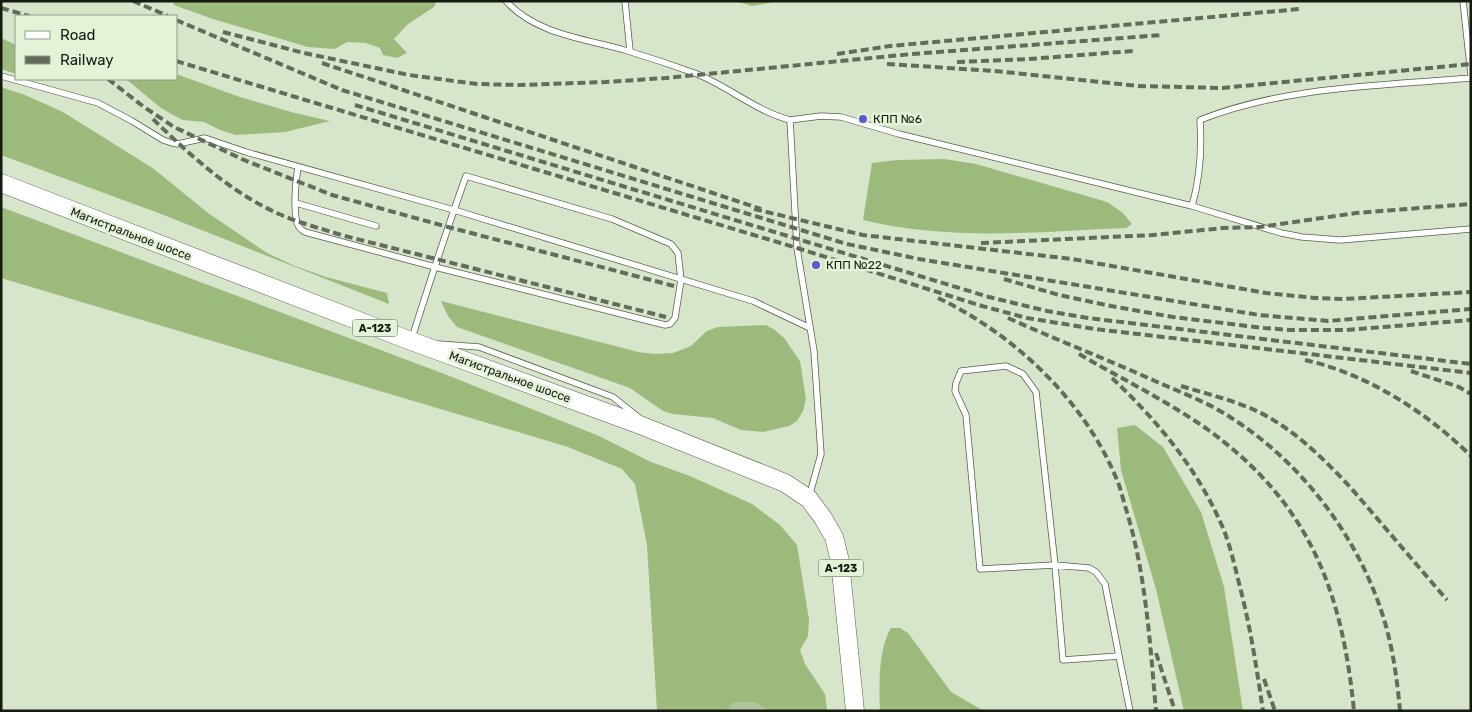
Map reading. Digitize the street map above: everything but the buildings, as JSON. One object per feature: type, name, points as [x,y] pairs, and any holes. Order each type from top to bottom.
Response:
[{"type":"main road","name":"Магистральное шоссе","points":[[1,183],[411,341],[652,429],[785,483],[808,499],[823,518],[834,537],[840,561],[856,711]]},
{"type":"lane","points":[[506,1],[516,11],[536,24],[630,51],[699,75],[765,112],[790,120],[821,116],[841,117],[914,138],[1192,206],[1280,233],[1340,240],[1471,229]]},
{"type":"lane","points":[[625,1],[630,51]]},
{"type":"lane","points":[[1192,206],[1198,185],[1200,164],[1200,120],[1246,104],[1304,93],[1471,77],[1463,1]]},
{"type":"lane","points":[[1,76],[15,80]]},
{"type":"lane","points":[[16,80],[98,102],[163,140],[172,143],[178,144],[197,138],[205,138],[298,168],[454,210],[753,301],[810,328]]},
{"type":"lane","points":[[790,120],[797,248],[814,351],[821,454],[808,499]]},
{"type":"lane","points":[[298,168],[295,181],[298,226],[305,232],[436,267],[664,324],[670,324],[675,318],[681,280],[678,253],[671,244],[612,219],[466,176],[454,210],[436,267],[411,341]]},
{"type":"lane","points":[[296,203],[376,226]]},
{"type":"lane","points":[[1119,656],[1063,660],[1055,565],[1036,392],[1023,374],[1006,366],[961,371],[955,391],[966,415],[980,569],[1055,565],[1089,568],[1101,577],[1105,584],[1130,711]]},
{"type":"green space","points":[[173,1],[436,2],[434,7],[408,24],[394,39],[407,53],[397,58],[383,55],[380,48],[366,43],[347,42],[335,49],[308,47],[213,19],[174,5]]},
{"type":"green space","points":[[735,1],[772,1],[752,6]]},
{"type":"green space","points":[[1,38],[15,45],[15,74],[1,69]]},
{"type":"green space","points":[[178,75],[240,97],[330,121],[285,132],[236,135],[204,122],[183,120],[161,108],[127,80],[178,80]]},
{"type":"green space","points":[[1,87],[25,95],[63,112],[154,169],[208,213],[267,253],[326,277],[387,293],[389,304],[161,214],[1,155]]},
{"type":"green space","points":[[944,159],[976,164],[1107,202],[1123,213],[1132,224],[1126,228],[1027,233],[961,233],[895,227],[863,220],[872,163],[897,160]]},
{"type":"green space","points":[[1,207],[447,375],[599,436],[651,462],[690,476],[752,504],[780,525],[797,545],[809,620],[808,636],[800,650],[805,664],[825,694],[827,711],[770,711],[754,702],[734,702],[726,711],[657,711],[647,545],[635,484],[622,469],[568,447],[1,278]]},
{"type":"green space","points":[[441,301],[638,352],[655,354],[673,353],[691,346],[707,331],[718,327],[766,325],[784,338],[800,361],[806,399],[803,411],[797,421],[789,426],[763,432],[741,430],[713,418],[673,414],[663,411],[630,388],[457,327],[448,316]]},
{"type":"green space","points":[[1135,425],[1163,447],[1201,512],[1224,587],[1243,711],[1184,711],[1156,589],[1121,470],[1117,428]]},
{"type":"green space","points":[[891,628],[900,628],[908,633],[951,692],[984,711],[880,711],[882,657]]},
{"type":"green space","points":[[734,702],[754,702],[770,711],[726,711]]},
{"type":"railway","points":[[133,1],[166,15]]},
{"type":"railway","points":[[1,8],[26,15]]},
{"type":"railway","points":[[837,54],[890,46],[1300,9]]},
{"type":"railway","points":[[178,21],[342,90],[847,244],[919,259],[1259,315],[1328,321],[1471,309]]},
{"type":"railway","points":[[223,32],[304,53],[409,75],[477,84],[520,85],[666,78],[912,54],[1162,35]]},
{"type":"railway","points":[[957,62],[1133,51]]},
{"type":"railway","points":[[178,62],[797,248],[982,306],[1027,318],[1095,329],[1471,373]]},
{"type":"railway","points":[[322,63],[761,209]]},
{"type":"railway","points":[[887,64],[995,71],[1138,86],[1222,88],[1471,64]]},
{"type":"railway","points":[[109,80],[174,127],[244,160],[332,195],[674,286]]},
{"type":"railway","points":[[355,105],[989,297],[1047,311],[1088,318],[1471,364]]},
{"type":"railway","points":[[153,119],[197,160],[228,184],[261,205],[302,223],[341,235],[666,317]]},
{"type":"railway","points":[[981,243],[1153,235],[1223,228],[1260,227],[1356,213],[1471,204]]},
{"type":"railway","points":[[754,209],[863,235],[1072,259],[1266,293],[1343,299],[1471,292]]},
{"type":"railway","points":[[1004,279],[1059,295],[1111,306],[1173,317],[1264,328],[1346,330],[1471,320]]},
{"type":"railway","points":[[938,298],[994,331],[1044,373],[1086,423],[1103,451],[1120,487],[1138,558],[1146,609],[1156,711]]},
{"type":"railway","points":[[1008,318],[1184,393],[1212,407],[1256,435],[1302,477],[1340,527],[1370,581],[1388,634],[1396,673],[1400,711]]},
{"type":"railway","points":[[1079,354],[1207,429],[1242,457],[1271,487],[1295,519],[1314,552],[1329,588],[1340,626],[1354,711]]},
{"type":"railway","points":[[1305,360],[1351,375],[1394,396],[1434,424],[1471,456]]},
{"type":"railway","points":[[1411,371],[1459,387],[1471,394]]},
{"type":"railway","points":[[1112,378],[1146,412],[1177,449],[1204,490],[1225,533],[1251,636],[1263,711]]},
{"type":"railway","points":[[1181,386],[1250,408],[1279,423],[1305,443],[1351,488],[1447,600]]},
{"type":"railway","points":[[1156,653],[1175,711]]},
{"type":"railway","points":[[1264,679],[1275,711]]},
{"type":"place","name":"КПП №6","points":[[863,119]]},
{"type":"place","name":"КПП №22","points":[[816,265]]}]
